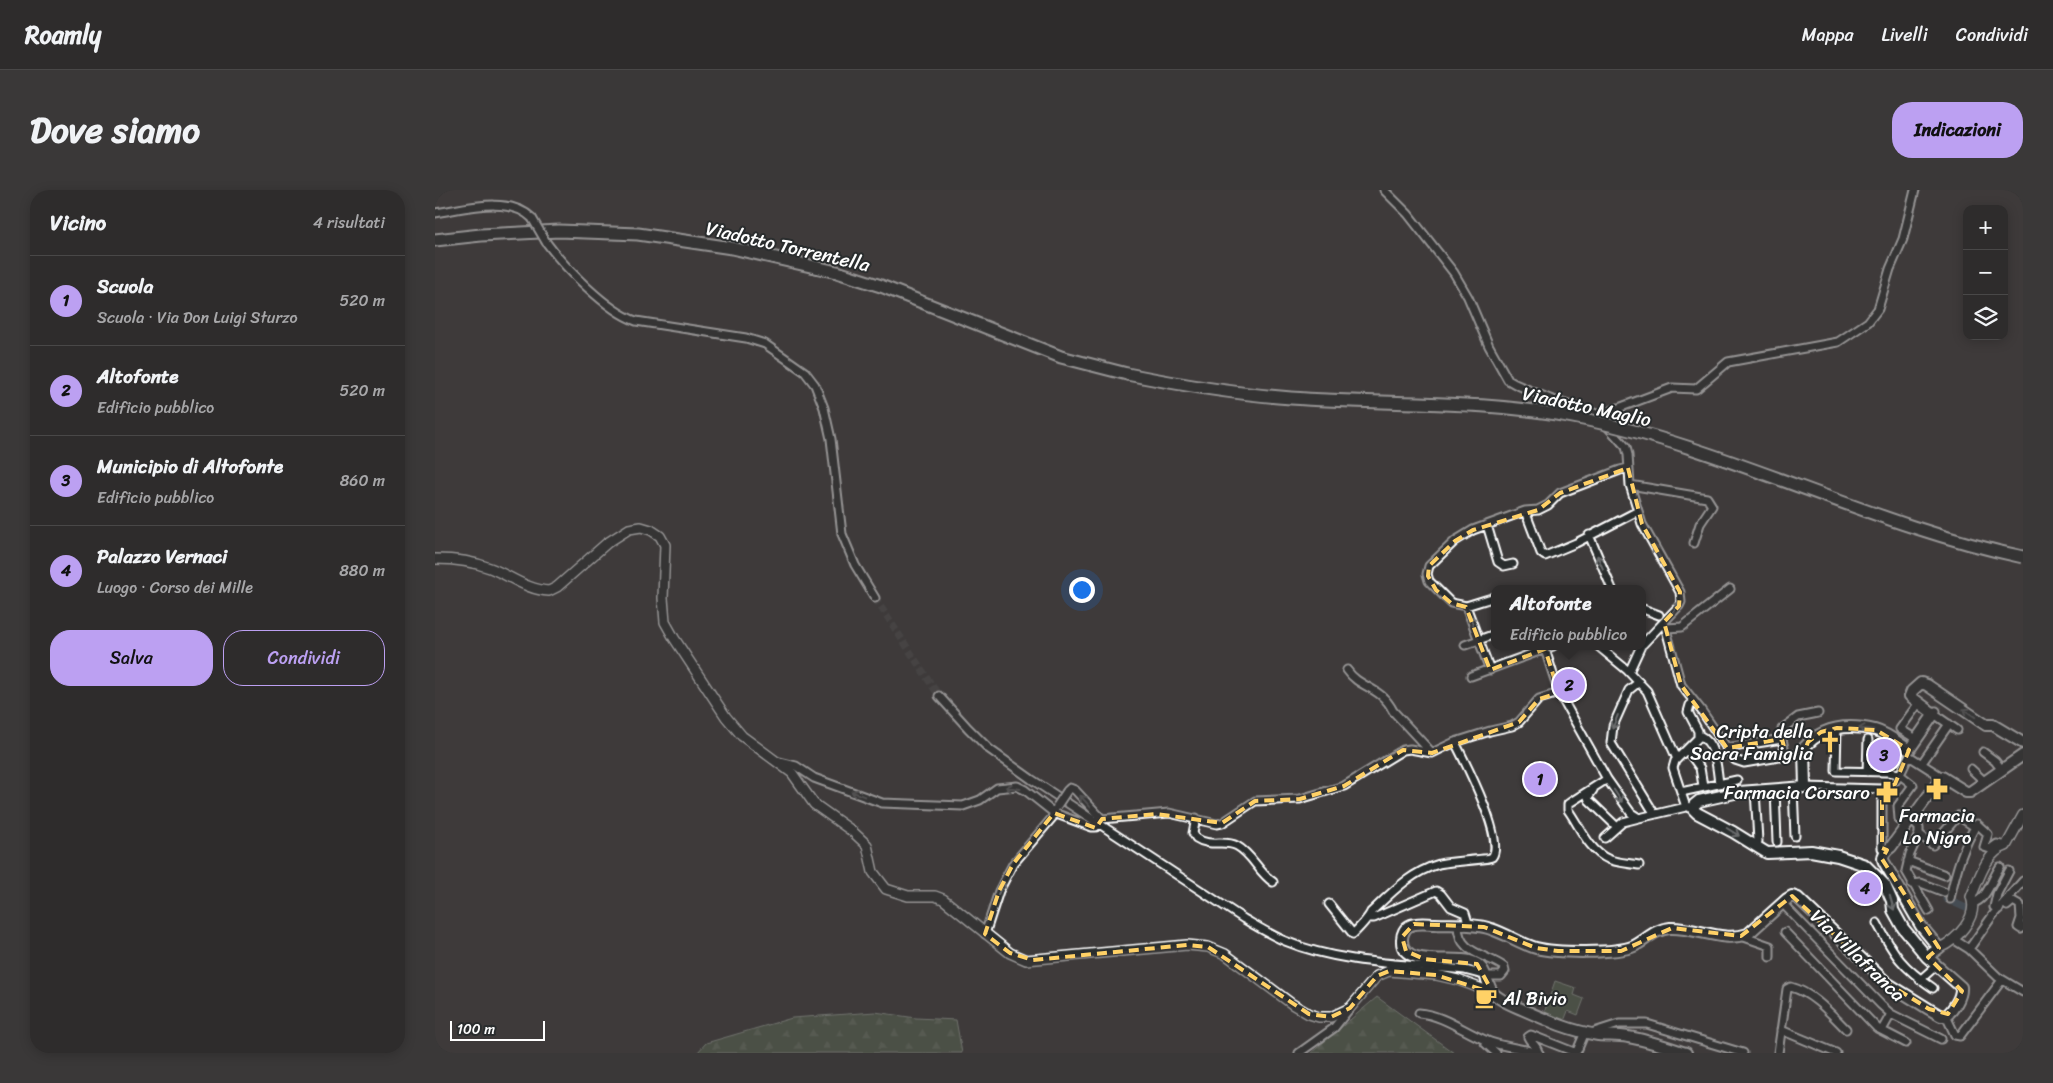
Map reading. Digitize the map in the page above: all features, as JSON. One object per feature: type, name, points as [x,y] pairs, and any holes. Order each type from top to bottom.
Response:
[{"type":"main road","name":"Viadotto Torrentella","points":[[435,240],[481,235],[559,232],[638,234],[732,248],[837,272],[881,286],[1061,357],[1127,374]]},
{"type":"main road","name":"Viadotto Maglio","points":[[1127,374],[1190,387],[1234,393],[1303,399],[1458,404],[1509,408],[1572,417],[1667,441],[1800,488],[1940,534],[2023,557]]},
{"type":"main road","points":[[1686,1053],[1627,1037],[1568,1028],[1526,1011],[1493,993],[1483,971],[1477,964],[1469,960],[1424,959],[1412,956],[1402,944],[1402,937],[1405,930],[1414,924],[1464,925],[1493,930],[1536,948],[1558,951],[1621,951],[1634,946],[1650,935],[1672,928],[1729,938],[1748,934],[1792,896],[1798,898],[1887,982],[1929,1010],[1941,1016],[1946,1016],[1955,1004],[1962,989],[1959,984],[1927,957],[1903,928],[1893,910],[1892,901],[1885,885],[1875,873],[1865,865],[1838,856],[1811,851],[1767,853],[1689,807],[1699,801],[1755,790],[1805,787],[1804,748],[1808,742],[1821,732],[1837,728],[1876,730],[1893,738],[1909,753],[1916,739],[1935,712],[1918,704],[1911,698],[1910,694],[1920,684],[1927,685],[1945,699],[1987,725],[1993,725],[2023,743]]},
{"type":"main road","points":[[1927,957],[1939,948],[1921,926],[1884,862],[1885,854],[1942,777],[1968,792],[2023,755]]},
{"type":"street","points":[[1384,190],[1409,214],[1454,273],[1468,297],[1489,346],[1510,382],[1550,399],[1600,415],[1672,388],[1697,389],[1728,362],[1838,342],[1868,322],[1878,309],[1890,269],[1903,239],[1915,190]]},
{"type":"street","points":[[435,213],[488,206],[516,207],[525,211],[532,218],[546,242],[611,308],[624,317],[636,321],[746,338],[765,344],[805,372],[815,385],[824,408],[831,439],[841,534],[855,565],[875,598]]},
{"type":"street","points":[[1600,415],[1604,423],[1626,447],[1630,485],[1642,524],[1679,591],[1681,599],[1679,606],[1646,640]]},
{"type":"street","points":[[1491,599],[1466,606],[1451,603],[1429,581],[1428,568],[1440,553],[1473,530],[1525,511],[1538,510],[1548,505],[1560,493],[1628,468]]},
{"type":"street","points":[[1630,485],[1707,498],[1711,501],[1712,506],[1699,524],[1694,543]]},
{"type":"street","points":[[1525,511],[1543,555],[1576,543],[1638,511]]},
{"type":"street","points":[[1487,525],[1498,562],[1504,566],[1513,564]]},
{"type":"street","points":[[435,559],[476,563],[529,586],[549,591],[557,588],[607,543],[629,529],[641,527],[651,530],[660,536],[665,545],[665,622],[674,638],[726,717],[741,736],[793,773],[814,804],[852,831],[867,845],[873,872],[886,889],[908,896],[935,896],[943,899],[985,934],[1010,953],[1020,958],[1033,960],[1113,950],[1187,945],[1209,947],[1225,954],[1309,1014],[1319,1017],[1331,1017],[1350,1008]]},
{"type":"street","points":[[1589,535],[1610,585]]},
{"type":"street","points":[[1646,611],[1663,621],[1682,627],[1730,589]]},
{"type":"street","points":[[1466,606],[1490,670]]},
{"type":"street","points":[[1663,621],[1681,685],[1701,710],[1735,760],[1741,762],[1786,757],[1803,753]]},
{"type":"street","points":[[1465,645],[1491,635]]},
{"type":"street","points":[[1471,676],[1540,650]]},
{"type":"street","points":[[1546,650],[1559,693],[1607,779],[1631,813],[1639,818]]},
{"type":"street","points":[[1602,650],[1629,672],[1647,691],[1677,758]]},
{"type":"street","points":[[1629,672],[1640,650]]},
{"type":"street","points":[[1347,670],[1356,679],[1380,694],[1389,703],[1393,712],[1432,753]]},
{"type":"street","points":[[1639,682],[1629,690],[1613,726],[1611,743],[1655,813]]},
{"type":"street","points":[[779,762],[796,766],[814,778],[882,804],[963,806],[981,800],[997,788],[1017,786],[1055,809],[1092,827],[1096,827],[1100,822],[1169,813],[1211,823],[1222,823],[1255,801],[1299,799],[1344,786],[1403,750],[1410,749],[1432,753],[1455,742],[1490,730],[1512,726],[1519,722],[1539,699],[1559,693]]},
{"type":"street","points":[[939,696],[989,749],[1252,924],[1284,941],[1326,954],[1367,962],[1465,970],[1480,974]]},
{"type":"street","points":[[1694,702],[1690,705],[1688,712],[1699,735],[1704,737],[1713,753],[1719,784]]},
{"type":"street","points":[[1916,739],[1900,729],[1918,704]]},
{"type":"street","points":[[1935,712],[1957,730]]},
{"type":"street","points":[[1786,757],[1782,729],[1798,716],[1818,713]]},
{"type":"street","points":[[1922,764],[1949,724]]},
{"type":"street","points":[[1837,728],[1836,770],[1899,774],[1913,785],[1898,806],[1899,820],[1919,828],[1919,834],[1908,861],[1907,871],[1912,884],[1929,911]]},
{"type":"street","points":[[1605,838],[1616,826],[1623,822],[1655,813],[1689,807],[1673,771],[1673,764],[1696,741],[1699,735]]},
{"type":"street","points":[[1726,748],[1782,739]]},
{"type":"street","points":[[1867,772],[1868,740]]},
{"type":"street","points":[[1369,918],[1371,912],[1397,887],[1417,873],[1439,864],[1463,860],[1488,859],[1493,855],[1493,833],[1486,808],[1455,742]]},
{"type":"street","points":[[1687,750],[1700,768],[1703,786]]},
{"type":"street","points":[[1983,752],[2003,770]]},
{"type":"street","points":[[1805,787],[1844,786],[1882,789],[1895,784],[1909,753],[1942,777]]},
{"type":"street","points":[[1971,769],[1985,782]]},
{"type":"street","points":[[1607,779],[1569,803],[1569,810],[1588,840],[1602,856],[1610,860],[1639,865]]},
{"type":"street","points":[[1681,792],[1737,780]]},
{"type":"street","points":[[985,934],[999,891],[1013,864],[1052,818],[1055,809],[1070,788],[1075,790],[1100,822]]},
{"type":"street","points":[[1593,788],[1588,797],[1589,800],[1616,826]]},
{"type":"street","points":[[1793,788],[1795,836]]},
{"type":"street","points":[[1775,789],[1777,842]]},
{"type":"street","points":[[1882,789],[1881,848],[1885,854]]},
{"type":"street","points":[[1755,790],[1757,841]]},
{"type":"street","points":[[1919,834],[1933,845],[1958,816],[1988,834],[1984,847],[1990,849],[1997,844],[2006,846]]},
{"type":"street","points":[[1196,818],[1193,833],[1195,838],[1213,844],[1226,843],[1236,845],[1273,882]]},
{"type":"street","points":[[1939,948],[1953,939],[1971,917],[1973,903],[1971,897],[1993,853],[2006,846],[2022,820]]},
{"type":"street","points":[[1950,899],[1959,864],[1976,826]]},
{"type":"street","points":[[1908,861],[1945,875]]},
{"type":"street","points":[[1973,903],[1979,902],[1983,897],[2000,867]]},
{"type":"street","points":[[1999,909],[1994,907],[1994,900],[2009,871]]},
{"type":"street","points":[[1969,949],[2023,881]]},
{"type":"street","points":[[1912,884],[1921,882],[1944,892]]},
{"type":"street","points":[[1329,904],[1353,934],[1369,918],[1374,918],[1436,891],[1441,894],[1451,907],[1468,916],[1458,934],[1464,945],[1505,971],[1501,976],[1490,976]]},
{"type":"street","points":[[1990,921],[2013,900],[2020,905],[2021,918],[2018,927],[2021,929],[2023,927]]},
{"type":"street","name":"Via Villafranca","points":[[1785,901],[1891,1014],[1941,1039]]},
{"type":"street","points":[[1877,923],[1894,953],[1904,966],[1933,988]]},
{"type":"street","points":[[1785,932],[1877,1028],[1906,1043]]},
{"type":"street","points":[[1741,936],[1770,946],[1770,957]]},
{"type":"street","points":[[1953,939],[1969,949],[2002,980],[2023,992]]},
{"type":"street","points":[[1920,980],[1937,965]]},
{"type":"street","points":[[1299,1053],[1334,1028],[1377,976],[1389,971],[1436,975],[1458,980],[1493,993]]},
{"type":"street","points":[[1946,1016],[1955,1035],[1960,1036],[2002,980]]},
{"type":"street","points":[[1778,1053],[1787,989],[1791,987],[1797,988],[1825,1007],[1846,1030]]},
{"type":"street","points":[[1419,1013],[1428,1014],[1443,1020],[1486,1040],[1538,1053],[1536,1045],[1530,1040],[1529,1037],[1531,1035],[1573,1052],[1577,1050],[1588,1032],[1619,1024],[1647,1024],[1743,1053]]},
{"type":"street","points":[[1882,1030],[1891,1014]]},
{"type":"street","points":[[1781,1030],[1836,1053]]},
{"type":"street","points":[[1486,1040],[1485,1044],[1496,1053]]},
{"type":"highlighted area","points":[[1628,468],[1642,524],[1680,592],[1679,606],[1664,622],[1681,685],[1727,748],[1782,739],[1787,758],[1804,753],[1808,742],[1821,732],[1837,728],[1876,730],[1909,750],[1895,784],[1882,789],[1882,848],[1887,850],[1882,859],[1939,948],[1928,957],[1962,991],[1948,1014],[1929,1009],[1887,983],[1792,896],[1741,936],[1672,928],[1621,951],[1558,951],[1536,948],[1484,927],[1414,924],[1402,937],[1406,951],[1424,959],[1477,964],[1493,993],[1436,975],[1389,971],[1377,976],[1350,1008],[1331,1017],[1309,1014],[1208,947],[1187,945],[1033,960],[1010,953],[985,934],[999,891],[1013,864],[1054,813],[1096,828],[1102,819],[1156,814],[1222,823],[1255,801],[1300,799],[1344,786],[1403,750],[1432,753],[1519,722],[1539,699],[1559,693],[1545,649],[1490,670],[1466,607],[1451,603],[1436,590],[1428,576],[1429,566],[1455,541],[1473,530],[1538,510],[1560,493]]},
{"type":"green space","points":[[1555,981],[1576,988],[1574,995],[1584,999],[1578,1015],[1568,1011],[1564,1021],[1544,1013]]},
{"type":"green space","points":[[1377,997],[1454,1053],[1311,1053]]},
{"type":"green space","points":[[875,1012],[916,1018],[956,1020],[962,1053],[697,1053],[706,1043],[792,1018]]},
{"type":"waterway","points":[[1946,899],[1966,908]]},
{"type":"tunnel","points":[[875,598],[939,696]]},
{"type":"tunnel","points":[[1936,711],[1944,700]]},
{"type":"place","name":"Altofonte","points":[[1569,685]]},
{"type":"place","name":"Cripta della Sacra Famiglia","points":[[1830,742]]},
{"type":"place","name":"Municipio di Altofonte","points":[[1884,755]]},
{"type":"place","name":"Scuola","points":[[1540,779]]},
{"type":"place","name":"Farmacia Lo Nigro","points":[[1937,789]]},
{"type":"place","name":"Farmacia Corsaro","points":[[1887,792]]},
{"type":"place","name":"Palazzo Vernaci","points":[[1865,888]]},
{"type":"place","name":"Al Bivio","points":[[1486,998]]}]
